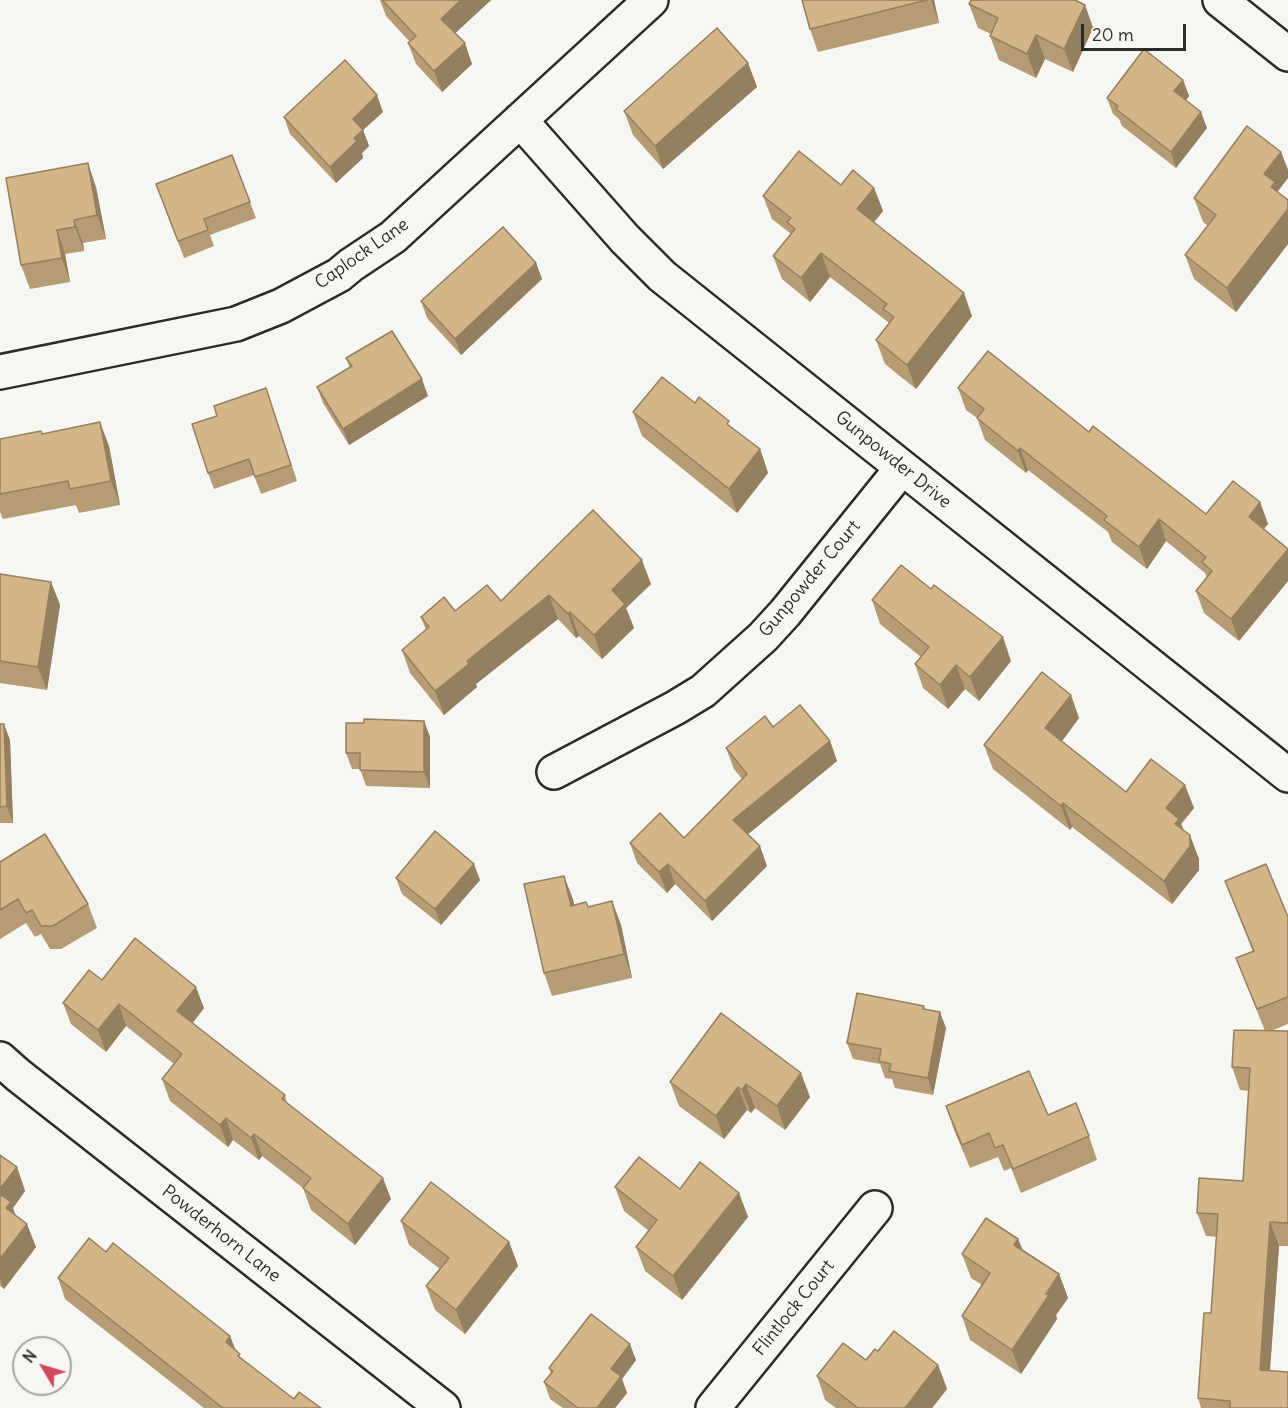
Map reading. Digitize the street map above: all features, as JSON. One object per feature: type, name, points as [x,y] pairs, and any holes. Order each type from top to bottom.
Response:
[{"type":"street","name":"Caplock Lane","points":[[0,372],[236,324],[281,306],[339,275],[393,237],[651,0]]},
{"type":"street","points":[[1220,0],[1288,54]]},
{"type":"street","name":"Gunpowder Drive","points":[[520,120],[625,239],[662,276],[1288,775]]},
{"type":"street","name":"Gunpowder Court","points":[[554,772],[675,708],[711,684],[763,637],[785,613],[902,468]]},
{"type":"street","name":"Powderhorn Lane","points":[[0,1059],[444,1408]]},
{"type":"street","name":"Flintlock Court","points":[[713,1408],[875,1208]]},
{"type":"building","points":[[382,0],[461,0],[441,19],[465,43],[434,71],[408,43],[416,36]]},
{"type":"building","points":[[802,0],[927,0],[810,29]]},
{"type":"building","points":[[971,0],[1075,0],[1085,5],[1064,49],[1036,35],[1027,54],[990,36],[998,18],[969,4]]},
{"type":"building","points":[[717,28],[748,63],[655,146],[624,111]]},
{"type":"building","points":[[1144,49],[1183,80],[1174,91],[1201,112],[1171,152],[1116,109],[1118,106],[1107,98]]},
{"type":"building","points":[[345,60],[377,95],[353,119],[363,130],[354,138],[357,141],[330,167],[284,117]]},
{"type":"building","points":[[1247,126],[1281,152],[1264,174],[1275,182],[1271,187],[1288,200],[1288,209],[1227,288],[1185,255],[1216,215],[1194,198]]},
{"type":"building","points":[[799,151],[841,185],[853,170],[874,188],[857,209],[964,293],[907,365],[876,340],[894,317],[883,309],[887,304],[821,253],[801,278],[773,256],[795,229],[787,222],[791,218],[763,196]]},
{"type":"building","points":[[232,155],[250,202],[204,219],[208,230],[178,241],[156,184]]},
{"type":"building","points":[[88,163],[97,215],[74,220],[75,227],[57,230],[62,258],[21,265],[6,178]]},
{"type":"building","points":[[503,227],[536,263],[455,339],[421,301]]},
{"type":"building","points":[[392,331],[422,379],[343,429],[317,387],[352,366],[346,358]]},
{"type":"building","points":[[988,351],[1089,432],[1093,426],[1206,514],[1233,481],[1260,502],[1249,517],[1288,549],[1231,619],[1196,591],[1212,571],[1202,562],[1206,557],[1159,519],[1139,547],[1104,520],[1107,516],[1020,448],[1018,451],[977,418],[984,409],[958,388]]},
{"type":"building","points":[[662,377],[695,403],[699,397],[729,421],[727,424],[760,449],[729,489],[633,412]]},
{"type":"building","points":[[266,388],[291,465],[255,477],[249,459],[208,473],[192,424],[217,416],[214,406]]},
{"type":"building","points":[[100,422],[111,481],[70,489],[68,481],[0,494],[0,439],[41,431],[42,434]]},
{"type":"building","points":[[593,510],[642,560],[612,590],[625,604],[594,635],[549,595],[467,661],[469,664],[435,691],[402,650],[429,627],[421,617],[444,597],[455,611],[487,585],[501,601]]},
{"type":"building","points":[[901,565],[931,589],[934,585],[1003,637],[970,677],[956,665],[940,685],[915,664],[929,647],[872,600]]},
{"type":"building","points":[[0,574],[51,582],[38,667],[0,661]]},
{"type":"building","points":[[1042,672],[1071,695],[1045,728],[1126,792],[1151,759],[1185,785],[1166,808],[1179,819],[1175,824],[1190,835],[1190,846],[1164,881],[1063,803],[1061,806],[984,745]]},
{"type":"building","points":[[800,705],[830,741],[733,820],[760,846],[705,901],[668,864],[659,872],[630,843],[660,813],[684,838],[747,774],[726,748],[765,716],[773,727]]},
{"type":"building","points":[[364,719],[424,721],[424,772],[360,770],[360,753],[346,753],[346,723],[364,723]]},
{"type":"building","points":[[0,724],[4,724],[7,806],[0,807]]},
{"type":"building","points":[[435,831],[474,864],[435,909],[396,878]]},
{"type":"building","points":[[45,834],[88,904],[53,926],[41,926],[32,910],[26,913],[18,899],[0,910],[0,862]]},
{"type":"building","points":[[1266,864],[1288,917],[1288,997],[1257,1009],[1236,958],[1254,951],[1225,881]]},
{"type":"building","points":[[564,876],[571,906],[586,902],[588,907],[612,901],[624,954],[544,973],[524,884]]},
{"type":"building","points":[[135,938],[196,987],[177,1011],[285,1095],[282,1099],[383,1178],[348,1224],[303,1188],[311,1178],[254,1134],[251,1138],[226,1118],[220,1125],[162,1079],[182,1054],[119,1004],[98,1030],[63,1003],[89,970],[102,980]]},
{"type":"building","points":[[857,993],[924,1006],[923,1009],[940,1012],[928,1078],[889,1071],[891,1064],[879,1061],[881,1049],[847,1043]]},
{"type":"building","points":[[721,1013],[801,1073],[777,1106],[746,1084],[742,1090],[738,1087],[716,1116],[670,1082]]},
{"type":"building","points":[[1234,1030],[1288,1031],[1288,1223],[1270,1222],[1260,1370],[1288,1372],[1288,1408],[1230,1408],[1230,1401],[1198,1398],[1204,1313],[1211,1313],[1218,1214],[1197,1213],[1199,1178],[1243,1181],[1250,1068],[1232,1067]]},
{"type":"building","points":[[1029,1071],[1048,1115],[1076,1103],[1089,1136],[1013,1169],[1003,1145],[995,1148],[989,1133],[962,1145],[946,1106]]},
{"type":"building","points":[[0,1155],[17,1167],[0,1189]]},
{"type":"building","points":[[639,1157],[680,1189],[700,1162],[739,1193],[673,1276],[636,1247],[657,1220],[615,1187]]},
{"type":"building","points":[[431,1182],[509,1242],[456,1310],[426,1286],[449,1258],[401,1221]]},
{"type":"building","points":[[0,1194],[11,1202],[6,1208],[27,1224],[0,1259]]},
{"type":"building","points":[[986,1218],[1018,1239],[1014,1245],[1059,1274],[1046,1294],[1049,1295],[1012,1350],[962,1316],[990,1273],[962,1254]]},
{"type":"building","points":[[89,1238],[106,1252],[113,1243],[230,1336],[226,1342],[240,1354],[238,1356],[294,1399],[299,1392],[321,1408],[223,1408],[58,1278]]},
{"type":"building","points":[[591,1314],[630,1344],[611,1369],[621,1376],[597,1408],[578,1408],[544,1382],[553,1371],[549,1368]]},
{"type":"building","points":[[894,1331],[938,1365],[905,1408],[858,1408],[817,1376],[843,1343],[866,1360],[875,1349],[878,1351]]}]
